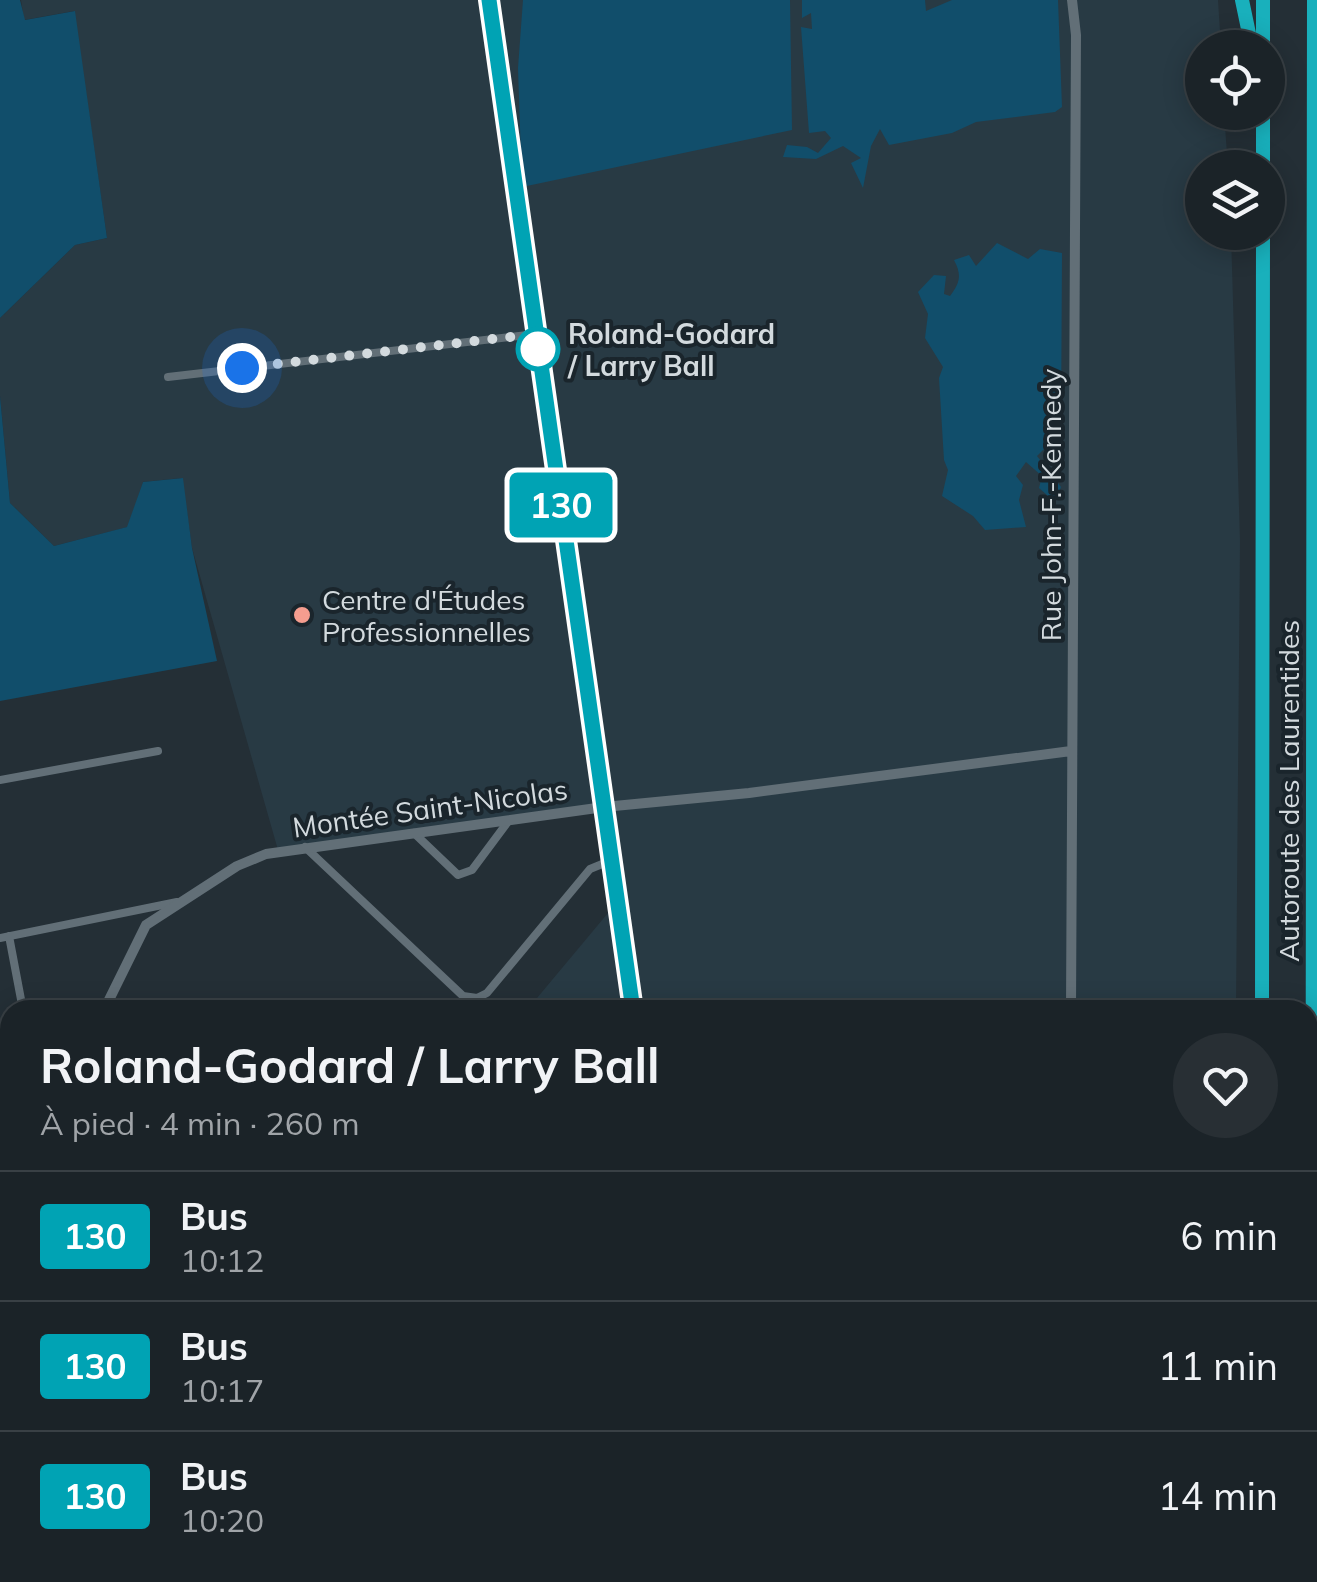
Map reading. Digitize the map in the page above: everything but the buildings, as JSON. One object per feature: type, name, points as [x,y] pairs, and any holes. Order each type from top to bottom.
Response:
[{"type":"highway","points":[[1242,0],[1248,30]]},
{"type":"highway","points":[[1263,0],[1263,30]]},
{"type":"highway","name":"Autoroute des Laurentides","points":[[1313,1000],[1314,0]]},
{"type":"highway","name":"Autoroute des Laurentides","points":[[1262,1000],[1263,250]]},
{"type":"street","points":[[489,0],[632,1000]]},
{"type":"street","name":"Rue John-F.-Kennedy","points":[[1071,1000],[1076,74],[1072,0]]},
{"type":"street","points":[[168,377],[536,334]]},
{"type":"street","name":"Montée Saint-Nicolas","points":[[109,1000],[146,925],[266,854],[604,807],[766,791],[1071,751]]},
{"type":"street","points":[[0,780],[158,752]]},
{"type":"street","points":[[414,834],[458,875],[472,870],[507,823]]},
{"type":"street","points":[[306,847],[463,996],[478,998],[590,869],[612,860]]},
{"type":"street","points":[[21,1000],[4,937],[184,900]]},
{"type":"shaded area","points":[[0,0],[20,0],[25,20],[75,11],[107,238],[75,245],[0,318]]},
{"type":"shaded area","points":[[21,0],[1218,0],[1220,30],[1185,30],[1185,130],[1225,130],[1227,150],[1185,150],[1185,250],[1231,250],[1240,541],[1236,1000],[535,1000],[613,907],[604,808],[278,850],[192,548],[182,478],[143,482],[128,527],[54,546],[10,503],[0,396],[0,318],[75,245],[107,238],[74,11],[24,20]]},
{"type":"shaded area","points":[[523,0],[790,0],[792,130],[522,187],[518,68]]},
{"type":"shaded area","points":[[802,0],[925,0],[926,11],[952,0],[1058,0],[1062,107],[1055,112],[976,122],[952,133],[889,145],[880,129],[871,146],[863,188],[851,163],[861,158],[843,146],[816,159],[783,157],[787,145],[807,147],[818,153],[831,138],[825,131],[809,133],[801,27],[812,29],[811,13],[802,18]]},
{"type":"shaded area","points":[[997,243],[1028,259],[1040,249],[1062,253],[1061,432],[1037,456],[1061,487],[1055,502],[1039,488],[1042,476],[1026,462],[1016,476],[1023,485],[1019,500],[1026,527],[985,530],[973,516],[942,496],[948,470],[944,460],[939,378],[943,367],[925,338],[928,314],[918,292],[934,275],[946,276],[944,294],[950,296],[959,279],[954,260],[969,255],[976,266]]},
{"type":"shaded area","points":[[0,396],[10,503],[54,546],[127,527],[143,482],[183,478],[192,548],[217,661],[0,701]]},
{"type":"bus line","name":"130","points":[[489,0],[632,1000]]},
{"type":"place","name":"Roland-Godard / Larry Ball","points":[[538,349]]},
{"type":"place","name":"Centre d'Études Professionnelles","points":[[302,615]]},
{"type":"route","points":[[242,368],[536,334],[538,349]]}]
